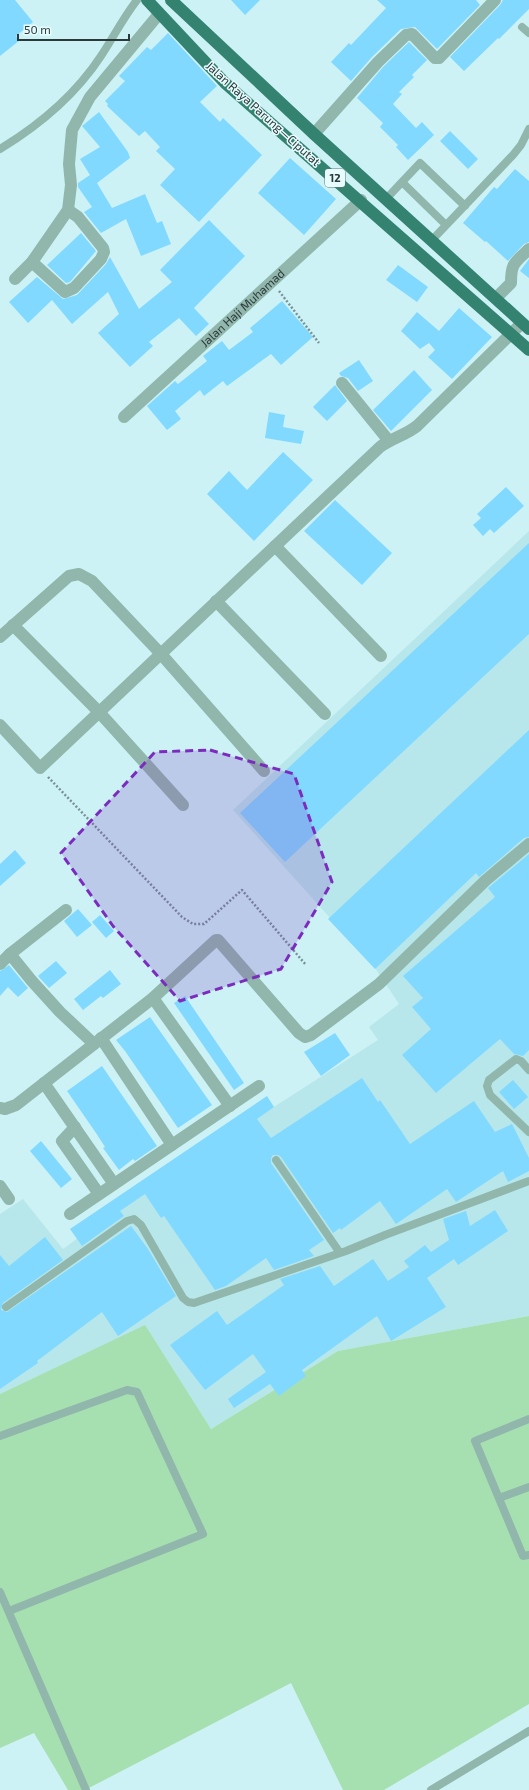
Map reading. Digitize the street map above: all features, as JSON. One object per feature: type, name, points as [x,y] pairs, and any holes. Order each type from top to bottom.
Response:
[{"type":"highway","name":"Jalan Raya Parung—Ciputat","points":[[147,0],[226,83],[361,200],[511,334],[526,342]]},
{"type":"highway","name":"Jalan Raya Parung—Ciputat","points":[[171,0],[314,134],[526,326]]},
{"type":"street","points":[[314,134],[378,62],[406,34],[412,34],[435,58],[439,58],[495,0]]},
{"type":"street","points":[[15,279],[32,262],[68,210],[71,185],[69,164],[72,130],[81,111],[90,97],[159,14]]},
{"type":"street","name":"Jalan Haji Muhamad","points":[[124,417],[361,200]]},
{"type":"street","points":[[32,262],[65,292],[74,288],[101,259],[104,252],[103,248],[78,217],[68,210]]},
{"type":"street","points":[[496,298],[511,283],[511,269],[513,265],[529,249]]},
{"type":"street","points":[[0,725],[40,768],[216,601],[389,441],[408,433],[417,426],[511,334],[526,326]]},
{"type":"street","points":[[342,383],[389,441]]},
{"type":"street","points":[[275,546],[381,656]]},
{"type":"street","points":[[0,637],[69,576],[79,574],[92,581],[161,654],[264,771]]},
{"type":"street","points":[[216,601],[325,714]]},
{"type":"street","points":[[13,625],[99,712],[183,805]]},
{"type":"street","points":[[0,1108],[5,1109],[16,1105],[153,998],[213,941],[218,940],[300,1033],[305,1037],[311,1035],[378,984],[486,880],[529,844]]},
{"type":"street","points":[[0,964],[10,954],[66,910]]},
{"type":"street","points":[[10,954],[60,1012],[98,1041],[172,1145]]},
{"type":"street","points":[[153,998],[230,1106]]},
{"type":"street","points":[[44,1083],[114,1184]]},
{"type":"street","points":[[70,1214],[259,1086]]},
{"type":"street","points":[[75,1127],[62,1141],[99,1194]]},
{"type":"street","points":[[0,1186],[9,1199]]},
{"type":"lane","points":[[0,149],[20,137],[69,95],[100,57],[137,0]]},
{"type":"lane","points":[[522,27],[529,33]]},
{"type":"lane","points":[[432,240],[513,155],[521,145],[529,129]]},
{"type":"lane","points":[[386,199],[420,163],[465,206]]},
{"type":"lane","points":[[402,182],[446,225]]},
{"type":"lane","points":[[529,1070],[521,1062],[516,1060],[489,1080],[487,1086],[490,1094],[529,1132]]},
{"type":"lane","points":[[276,1160],[340,1253]]},
{"type":"lane","points":[[6,1307],[126,1221],[134,1220],[141,1225],[183,1298],[188,1302],[194,1303],[340,1253],[529,1181]]},
{"type":"lane","points":[[0,1436],[127,1390],[137,1392],[203,1534],[9,1611]]},
{"type":"lane","points":[[529,1420],[475,1441],[523,1556],[529,1555]]},
{"type":"lane","points":[[499,1498],[529,1488]]},
{"type":"lane","points":[[0,1592],[86,1790]]},
{"type":"lane","points":[[431,1790],[529,1731]]},
{"type":"path","points":[[272,281],[319,343]]},
{"type":"path","points":[[40,768],[182,917],[193,924],[204,924],[242,890],[306,965]]},
{"type":"highlighted area","points":[[210,750],[294,774],[332,882],[281,969],[180,1001],[113,926],[61,853],[155,752]]},
{"type":"shaded area","points":[[529,531],[529,1316],[338,1351],[211,1429],[145,1326],[0,1394],[0,1214],[23,1199],[63,1249],[132,1198],[378,1040],[369,1027],[399,1004],[375,968],[233,810]]},
{"type":"green space","points":[[529,1316],[529,1704],[384,1790],[343,1790],[291,1683],[85,1790],[68,1790],[34,1733],[0,1748],[0,1394],[145,1325],[211,1429],[338,1351]]},
{"type":"building","points":[[0,0],[15,0],[33,22],[16,36],[20,40],[0,56]]},
{"type":"building","points":[[231,0],[260,0],[245,15]]},
{"type":"building","points":[[377,0],[476,0],[480,5],[437,49],[415,27],[401,29],[372,57],[351,81],[331,62],[349,43],[351,45],[386,8]]},
{"type":"building","points":[[503,0],[529,0],[529,9],[464,71],[450,57],[500,5]]},
{"type":"building","points":[[168,33],[217,86],[200,102],[220,122],[223,118],[262,155],[199,222],[160,185],[175,169],[156,151],[160,147],[145,131],[139,136],[107,106],[108,104],[105,101],[125,81],[119,76],[147,47],[151,50]]},
{"type":"building","points":[[409,42],[427,60],[412,75],[414,77],[399,92],[402,94],[393,104],[416,128],[422,122],[434,135],[408,160],[396,147],[398,145],[380,127],[383,123],[357,98],[383,67]]},
{"type":"building","points":[[99,112],[128,152],[130,158],[97,183],[112,208],[145,194],[157,223],[162,221],[171,244],[141,256],[126,219],[101,233],[84,212],[92,207],[78,187],[78,183],[90,175],[80,159],[100,147],[82,126]]},
{"type":"building","points":[[450,131],[478,159],[468,169],[440,141]]},
{"type":"building","points":[[290,158],[336,199],[304,235],[258,193]]},
{"type":"building","points":[[515,169],[529,181],[529,242],[524,244],[508,261],[463,223],[494,187],[497,189]]},
{"type":"building","points":[[209,220],[245,256],[194,308],[209,324],[196,336],[179,318],[149,342],[153,346],[130,367],[98,333],[119,314],[108,292],[72,324],[52,300],[28,323],[9,302],[37,277],[63,299],[77,295],[106,264],[110,257],[139,309],[172,282],[160,270]]},
{"type":"building","points":[[81,233],[96,251],[70,282],[66,283],[47,265]]},
{"type":"building","points":[[529,259],[529,278],[520,271]]},
{"type":"building","points":[[398,265],[428,287],[417,302],[386,280]]},
{"type":"building","points":[[282,301],[313,337],[281,365],[271,354],[227,386],[223,381],[204,396],[200,390],[175,411],[181,419],[167,430],[147,406],[175,381],[178,384],[207,361],[203,356],[222,341],[229,350],[253,332],[250,328]]},
{"type":"building","points":[[459,308],[492,337],[452,379],[428,357],[435,350],[429,343],[420,349],[401,331],[417,312],[439,331]]},
{"type":"building","points":[[359,360],[373,381],[358,391],[348,378],[341,376],[339,373]]},
{"type":"building","points":[[414,370],[432,390],[391,431],[373,410]]},
{"type":"building","points":[[335,385],[347,401],[327,421],[313,407]]},
{"type":"building","points":[[269,412],[285,415],[283,427],[304,431],[301,444],[265,438]]},
{"type":"building","points":[[283,452],[313,480],[254,541],[207,494],[229,471],[247,490]]},
{"type":"building","points":[[506,487],[524,506],[494,533],[490,529],[483,536],[473,525],[481,518],[477,514]]},
{"type":"building","points":[[335,500],[392,553],[362,585],[304,531]]},
{"type":"building","points":[[529,543],[529,634],[285,862],[240,813]]},
{"type":"building","points":[[529,730],[529,837],[524,838],[479,877],[476,873],[375,969],[328,919]]},
{"type":"building","points":[[15,850],[26,863],[0,886],[0,864]]},
{"type":"building","points":[[529,854],[529,1050],[523,1056],[514,1054],[500,1039],[436,1093],[402,1055],[431,1029],[412,1007],[423,998],[403,976],[495,897],[488,888]]},
{"type":"building","points":[[78,909],[92,925],[77,937],[64,921]]},
{"type":"building","points":[[100,915],[114,931],[106,938],[92,922]]},
{"type":"building","points":[[56,961],[67,973],[49,988],[38,976]]},
{"type":"building","points":[[9,965],[28,988],[18,997],[8,987],[0,996],[0,971]]},
{"type":"building","points":[[110,970],[121,984],[103,998],[101,996],[83,1010],[74,999]]},
{"type":"building","points":[[185,996],[244,1083],[234,1090],[174,1003]]},
{"type":"building","points":[[150,1017],[212,1105],[178,1128],[116,1040]]},
{"type":"building","points":[[335,1033],[350,1055],[321,1076],[304,1052]]},
{"type":"building","points":[[102,1066],[157,1146],[135,1161],[133,1159],[119,1170],[103,1148],[105,1147],[67,1091]]},
{"type":"building","points":[[362,1078],[378,1102],[380,1100],[410,1144],[474,1101],[495,1132],[512,1124],[529,1158],[529,1171],[508,1182],[503,1171],[456,1202],[447,1189],[396,1224],[380,1201],[341,1230],[340,1228],[333,1233],[281,1157],[278,1155],[273,1155],[271,1158],[271,1163],[324,1240],[309,1250],[314,1256],[274,1270],[266,1258],[226,1286],[215,1290],[164,1216],[161,1218],[145,1194],[120,1211],[124,1216],[82,1246],[70,1229],[267,1096],[274,1107],[257,1119],[271,1138]]},
{"type":"building","points":[[513,1080],[528,1097],[514,1109],[499,1092]]},
{"type":"building","points":[[41,1141],[72,1179],[61,1188],[30,1151]]},
{"type":"building","points":[[495,1210],[508,1231],[458,1265],[454,1259],[427,1278],[446,1307],[391,1341],[377,1316],[302,1370],[306,1376],[279,1396],[270,1384],[234,1408],[228,1399],[266,1372],[253,1354],[205,1390],[170,1345],[217,1311],[227,1325],[284,1285],[280,1279],[320,1266],[334,1286],[373,1259],[388,1281],[409,1267],[404,1261],[425,1245],[431,1252],[449,1240],[443,1219],[466,1211],[470,1226]]},
{"type":"building","points":[[131,1226],[148,1249],[176,1296],[118,1336],[102,1312],[37,1361],[38,1363],[0,1389],[0,1255],[9,1266],[45,1237],[63,1260],[3,1303],[1,1310],[7,1312]]}]
